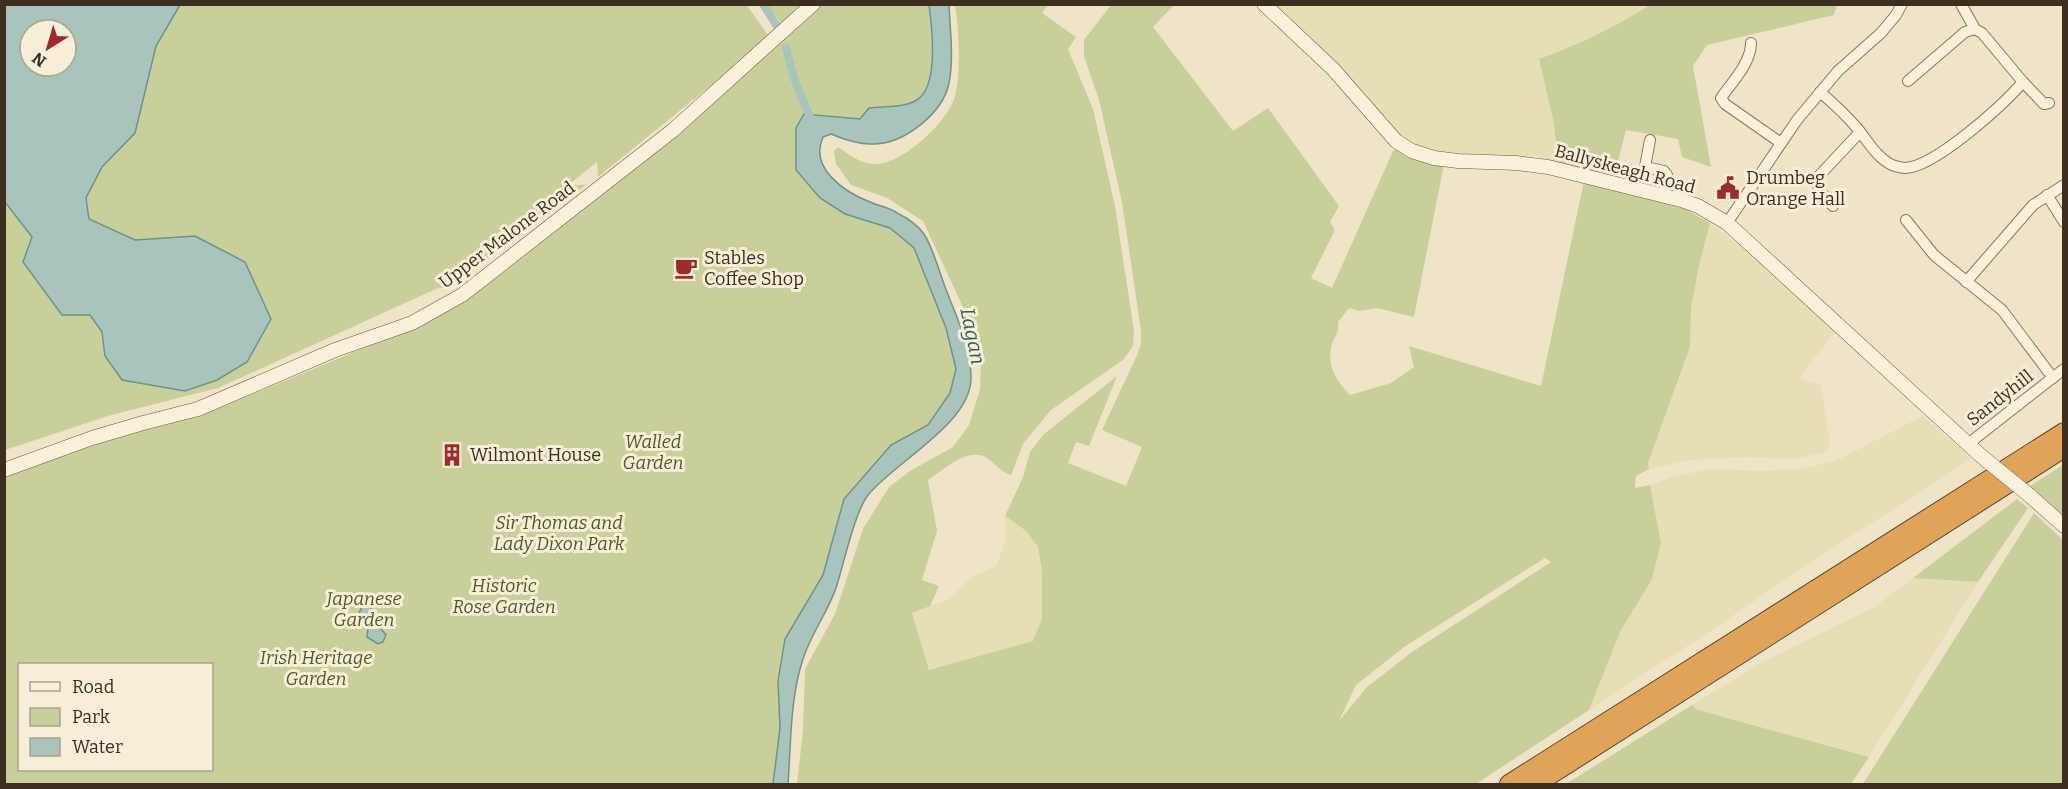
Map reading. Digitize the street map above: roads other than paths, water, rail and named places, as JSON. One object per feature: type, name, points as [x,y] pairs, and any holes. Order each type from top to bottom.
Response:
[{"type":"highway","points":[[1509,784],[2064,432]]},
{"type":"highway","points":[[1536,784],[2064,448]]},
{"type":"main road","name":"Upper Malone Road","points":[[4,470],[92,438],[198,409],[335,350],[412,323],[452,301],[672,131],[813,4]]},
{"type":"main road","name":"Ballyskeagh Road","points":[[1264,4],[1333,69],[1396,141],[1412,151],[1434,158],[1458,161],[1516,163],[1548,167],[1664,195],[1698,206],[1726,223],[1980,455],[2064,526]]},
{"type":"street","points":[[1726,223],[1797,120],[1838,70],[1881,33],[1902,4]]},
{"type":"street","points":[[1961,4],[1975,29],[1982,33],[2044,104],[2049,104]]},
{"type":"street","points":[[1908,81],[1965,32],[1975,29]]},
{"type":"street","points":[[1751,43],[1751,51],[1745,63],[1721,98],[1725,105],[1781,143]]},
{"type":"street","points":[[1820,92],[1890,164],[1904,168],[1917,166],[1937,155],[1981,124],[2023,82]]},
{"type":"street","points":[[1833,206],[1819,190],[1817,178],[1860,132]]},
{"type":"street","points":[[1650,140],[1645,167],[1664,171],[1667,176],[1664,195]]},
{"type":"street","points":[[1966,282],[2033,205],[2064,185]]},
{"type":"street","points":[[2047,195],[2064,222]]},
{"type":"street","points":[[1906,220],[1934,255],[2002,310],[2053,378]]},
{"type":"street","name":"Sandyhill","points":[[1968,444],[2064,369]]},
{"type":"water","points":[[5,4],[180,5],[156,46],[135,133],[102,167],[86,198],[89,219],[135,240],[195,236],[245,262],[271,319],[247,362],[217,380],[185,391],[122,380],[105,356],[102,332],[90,315],[62,315],[23,262],[32,237],[5,202]]},
{"type":"water","points":[[929,5],[949,5],[951,64],[949,83],[939,105],[931,115],[910,132],[887,142],[863,144],[831,134],[823,137],[820,148],[821,159],[825,169],[840,185],[860,198],[896,212],[912,222],[924,234],[962,330],[971,379],[967,396],[945,427],[880,482],[863,503],[854,525],[834,595],[806,649],[799,674],[792,721],[788,784],[773,784],[780,728],[778,681],[785,639],[823,575],[844,499],[891,445],[928,425],[950,393],[956,369],[946,328],[914,248],[890,228],[845,214],[820,198],[796,170],[796,128],[804,114],[860,119],[869,108],[904,105],[915,101],[923,94],[928,84],[932,57]]},
{"type":"water","points":[[364,603],[368,603],[372,611],[367,621],[372,627],[379,627],[386,635],[383,642],[378,644],[367,637],[368,628],[359,615]]},
{"type":"waterway","points":[[763,4],[777,26]]},
{"type":"waterway","points":[[786,48],[794,78],[812,122]]},
{"type":"place","name":"Drumbeg Orange Hall","points":[[1728,188]]},
{"type":"place","name":"Stables Coffee Shop","points":[[686,268]]},
{"type":"place","name":"Wilmont House","points":[[452,455]]},
{"type":"water label","name":"Lagan","points":[[973,336]]},
{"type":"park label","name":"Walled Garden","points":[[653,452]]},
{"type":"park label","name":"Sir Thomas and Lady Dixon Park","points":[[559,533]]},
{"type":"park label","name":"Historic Rose Garden","points":[[504,596]]},
{"type":"park label","name":"Japanese Garden","points":[[364,609]]},
{"type":"park label","name":"Irish Heritage Garden","points":[[316,668]]}]
